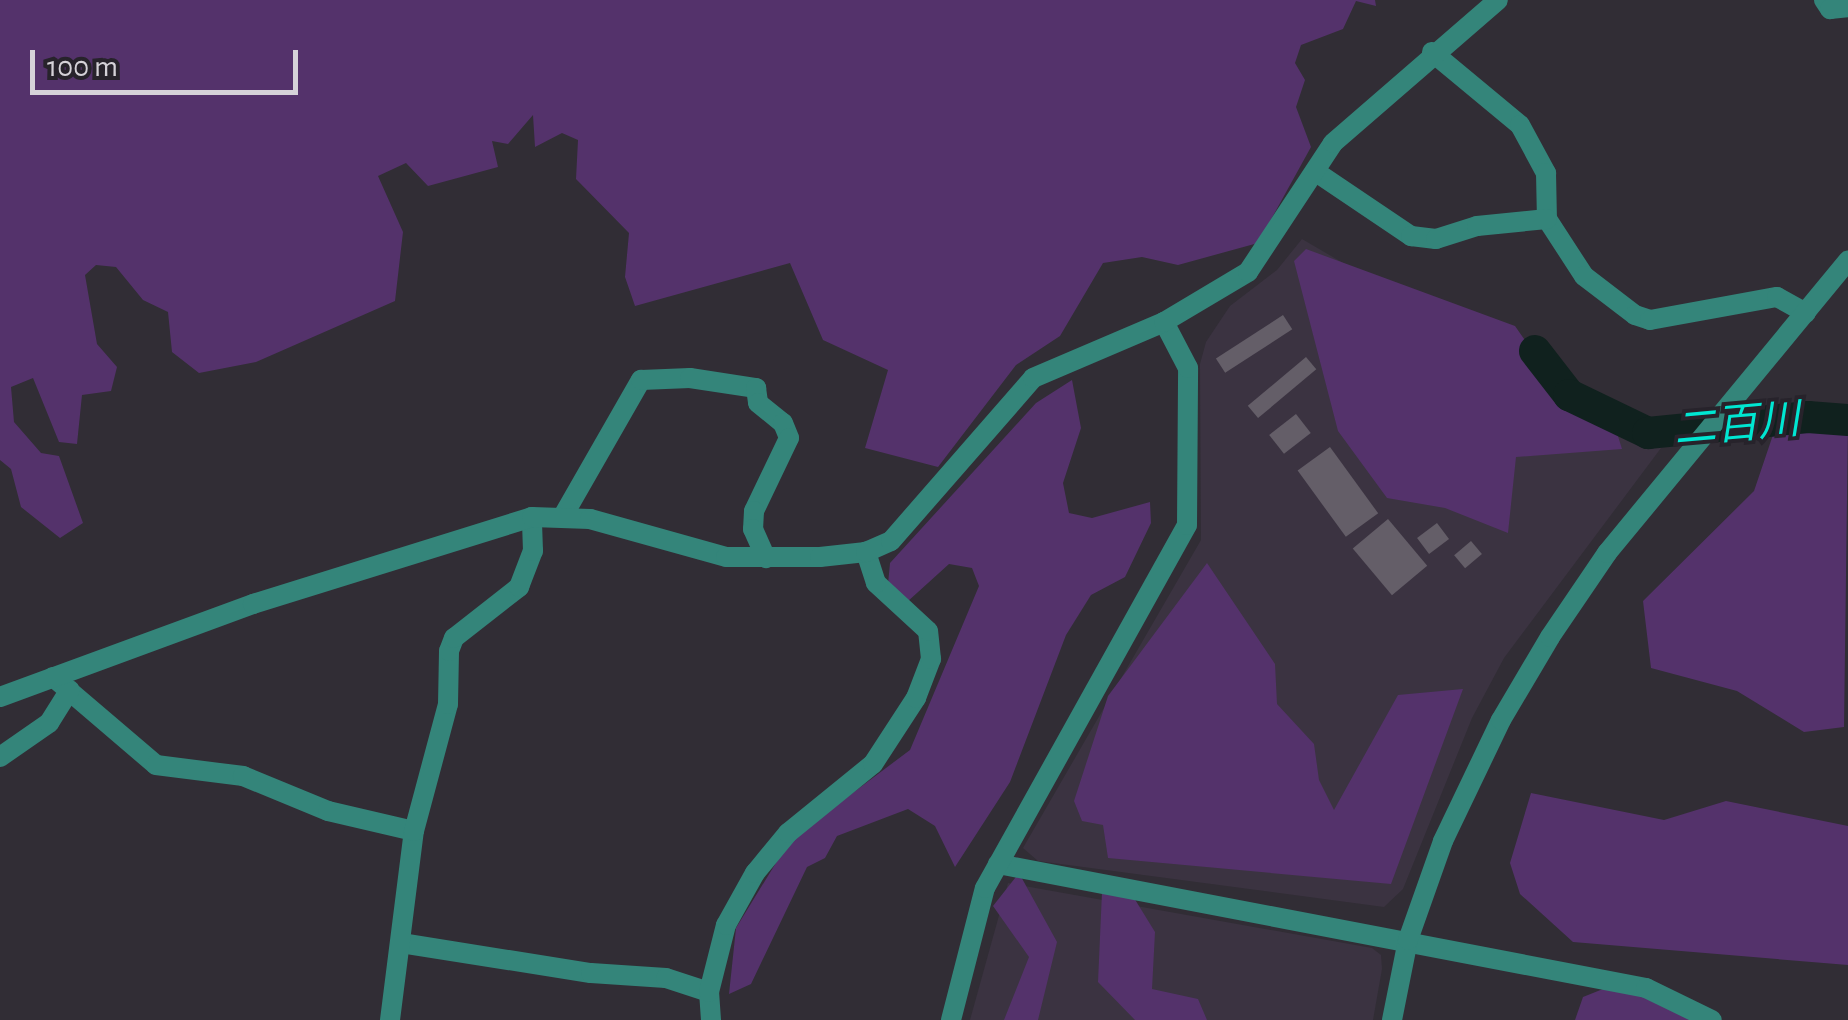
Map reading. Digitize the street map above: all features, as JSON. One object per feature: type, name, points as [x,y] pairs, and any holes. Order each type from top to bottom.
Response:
[{"type":"street","points":[[0,698],[252,604],[532,517],[563,516],[668,546],[766,558],[866,552],[891,541],[1033,378],[1164,322],[1248,272],[1333,143],[1432,52],[1473,7],[1498,0]]},
{"type":"street","points":[[1824,0],[1830,9],[1848,6]]},
{"type":"street","points":[[1432,52],[1520,125],[1546,173],[1547,219],[1584,276],[1635,315],[1650,320],[1777,297],[1806,313]]},
{"type":"street","points":[[1316,172],[1411,236],[1436,239],[1477,226],[1547,219]]},
{"type":"street","points":[[1392,1020],[1408,940],[1443,841],[1501,720],[1550,637],[1607,554],[1848,262]]},
{"type":"street","points":[[951,1020],[998,864],[1188,525],[1188,368],[1164,322]]},
{"type":"street","points":[[563,516],[640,380],[690,378],[756,388],[758,403],[784,423],[788,438],[754,510],[753,529],[766,558]]},
{"type":"street","points":[[390,1020],[414,831],[448,704],[449,651],[454,638],[519,587],[533,551],[532,517]]},
{"type":"street","points":[[711,1020],[709,992],[726,925],[755,873],[788,833],[873,764],[916,698],[930,659],[928,631],[876,583],[866,552]]},
{"type":"street","points":[[53,677],[156,765],[243,776],[328,811],[414,831]]},
{"type":"street","points":[[0,757],[49,723],[70,690]]},
{"type":"street","points":[[998,864],[1646,988],[1712,1020]]},
{"type":"street","points":[[401,943],[591,974],[666,978],[709,992]]},
{"type":"shaded area","points":[[0,0],[1375,0],[1376,6],[1356,1],[1343,29],[1301,45],[1295,63],[1305,80],[1296,107],[1311,147],[1258,243],[1178,265],[1142,257],[1103,263],[1060,336],[1016,365],[938,467],[865,448],[888,370],[823,340],[790,263],[635,306],[625,277],[629,233],[576,179],[578,140],[562,133],[535,147],[533,115],[508,144],[492,141],[498,167],[428,186],[406,163],[378,176],[403,232],[395,301],[256,362],[199,373],[172,352],[168,312],[143,300],[116,267],[96,265],[85,275],[97,344],[117,367],[111,391],[82,395],[77,444],[59,442],[33,378],[11,387],[14,422],[41,453],[59,456],[83,523],[60,538],[21,507],[11,469],[0,460]]},
{"type":"shaded area","points":[[1302,239],[1643,438],[1667,440],[1504,658],[1472,718],[1403,889],[1384,907],[1038,861],[1023,848],[1201,540],[1200,364],[1206,342],[1230,306],[1277,270]]},
{"type":"shaded area","points":[[1306,249],[1515,326],[1567,401],[1617,433],[1622,449],[1516,457],[1508,533],[1445,508],[1387,498],[1338,431],[1294,261]]},
{"type":"shaded area","points":[[1072,380],[1081,428],[1063,483],[1069,513],[1092,518],[1150,502],[1151,523],[1125,577],[1091,595],[1066,635],[1010,782],[955,867],[935,826],[908,809],[837,836],[825,858],[807,867],[751,984],[729,994],[736,928],[790,840],[910,750],[979,586],[972,568],[949,564],[907,602],[888,584],[890,563],[1036,403]]},
{"type":"shaded area","points":[[1778,420],[1848,422],[1844,727],[1804,732],[1737,691],[1651,668],[1643,601],[1754,491]]},
{"type":"shaded area","points":[[1207,563],[1275,664],[1277,704],[1314,744],[1319,780],[1334,810],[1398,695],[1463,689],[1391,884],[1108,858],[1103,825],[1082,821],[1074,801],[1108,696]]},
{"type":"shaded area","points":[[1531,793],[1664,820],[1726,801],[1848,826],[1848,965],[1573,942],[1520,894],[1510,863]]},
{"type":"shaded area","points":[[1019,873],[1057,942],[1038,1020],[1004,1020],[1029,957],[993,906]]},
{"type":"shaded area","points":[[1008,883],[1372,948],[1381,955],[1382,969],[1373,1020],[970,1020]]},
{"type":"shaded area","points":[[1102,892],[1131,893],[1155,932],[1152,989],[1198,999],[1207,1020],[1135,1020],[1098,982]]},
{"type":"shaded area","points":[[1603,989],[1642,993],[1698,1020],[1575,1020],[1583,997]]},
{"type":"building","points":[[1283,315],[1292,329],[1225,373],[1216,359]]},
{"type":"building","points":[[1306,357],[1316,369],[1258,418],[1248,406]]},
{"type":"building","points":[[1296,414],[1311,433],[1284,454],[1269,435]]},
{"type":"building","points":[[1330,447],[1378,513],[1346,537],[1298,471]]},
{"type":"building","points":[[1388,519],[1427,566],[1392,595],[1353,549]]},
{"type":"building","points":[[1437,523],[1449,539],[1429,554],[1417,538]]},
{"type":"building","points":[[1471,541],[1482,554],[1465,568],[1454,555]]},
{"type":"waterway","name":"二百川","points":[[1535,351],[1569,395],[1648,433],[1808,417],[1848,420]]}]
